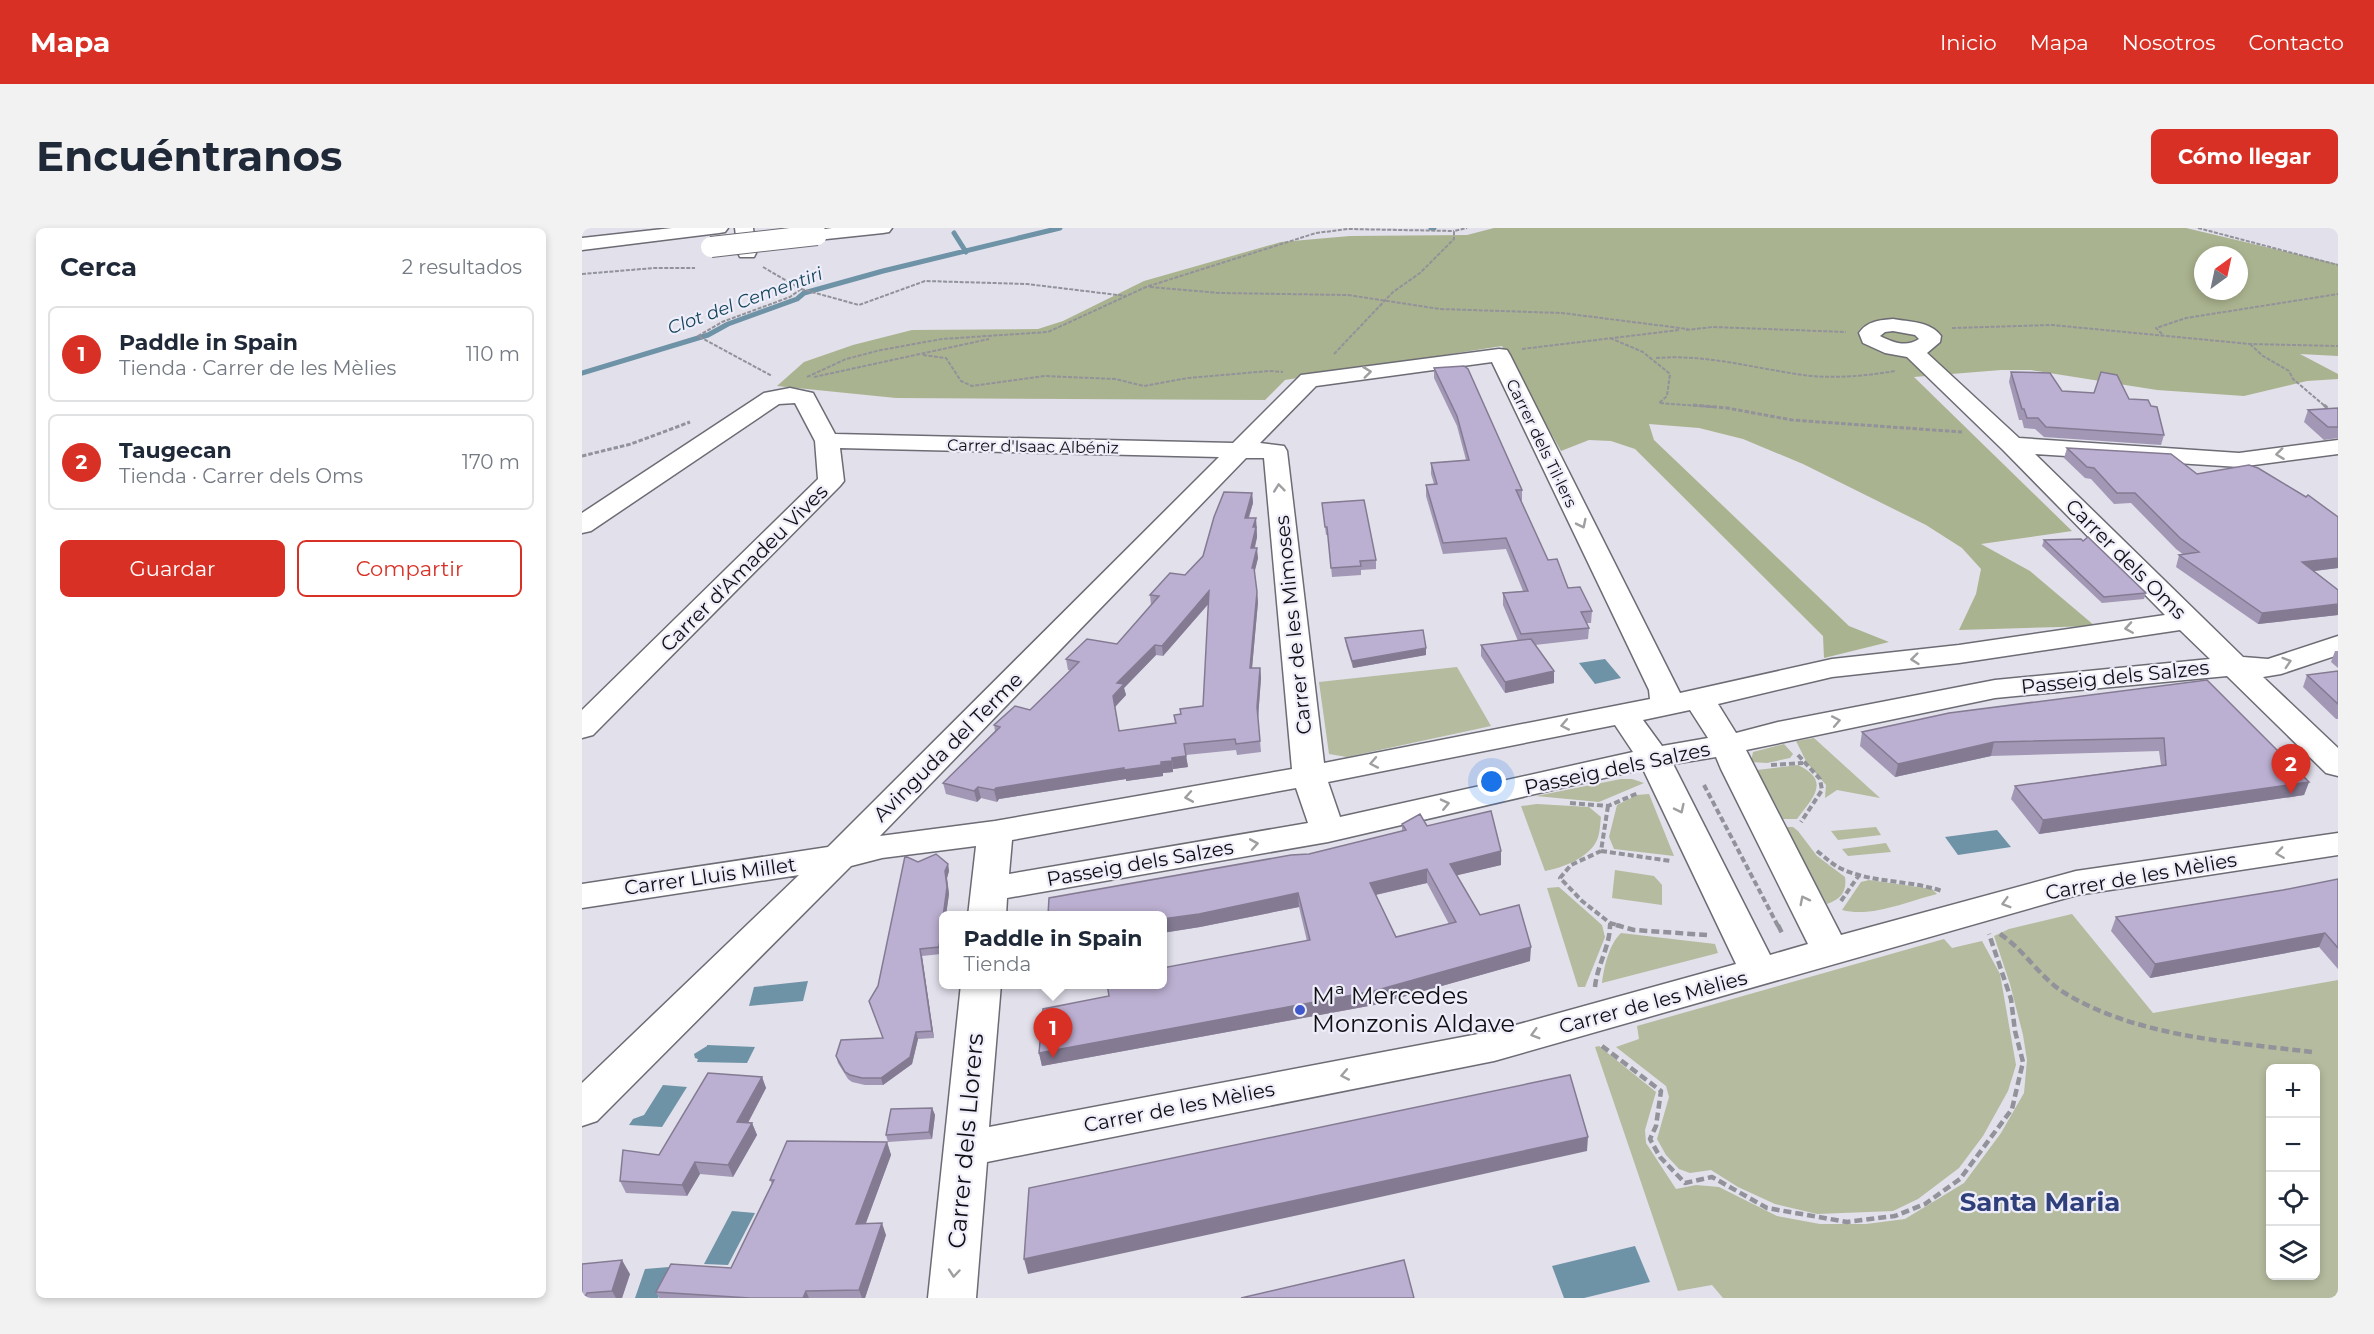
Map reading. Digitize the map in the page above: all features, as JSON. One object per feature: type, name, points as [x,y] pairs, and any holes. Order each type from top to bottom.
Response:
[{"type":"main road","points":[[582,238],[668,228]]},
{"type":"main road","points":[[744,228],[750,261]]},
{"type":"main road","points":[[582,244],[882,228]]},
{"type":"main road","points":[[582,253],[708,236]]},
{"type":"main road","points":[[582,260],[708,236]]},
{"type":"main road","points":[[1869,333],[1870,339],[1879,344],[1900,350],[1922,350]]},
{"type":"main road","name":"Carrer dels Oms","points":[[1922,350],[2005,438],[2187,620],[2338,766]]},
{"type":"main road","name":"Carrer dels Til·lers","points":[[1309,378],[1498,355],[1664,690],[1666,705]]},
{"type":"main road","name":"Avinguda del Terme","points":[[582,1109],[839,857],[1240,452],[1309,378]]},
{"type":"main road","points":[[582,525],[772,398],[790,395]]},
{"type":"main road","name":"Carrer d'Amadeu Vives","points":[[582,728],[831,481],[827,441],[807,406],[805,398],[790,395]]},
{"type":"main road","points":[[2005,438],[2239,460],[2338,447]]},
{"type":"main road","name":"Carrer d'Isaac Albéniz","points":[[827,441],[1240,452]]},
{"type":"main road","name":"Carrer de les Mimoses","points":[[1240,452],[1275,451],[1309,776],[1328,831]]},
{"type":"main road","points":[[839,857],[882,847],[995,831],[1309,776],[1699,699],[1832,668],[1959,654],[2187,620]]},
{"type":"main road","name":"Passeig dels Salzes","points":[[989,902],[1328,831],[1653,757],[1728,745],[1778,732],[1995,689],[2235,666],[2270,668],[2338,645]]},
{"type":"main road","name":"Passeig dels Salzes","points":[[1959,654],[1995,689]]},
{"type":"main road","points":[[1699,699],[1728,745],[1831,952]]},
{"type":"main road","points":[[1622,713],[1653,757],[1759,972]]},
{"type":"main road","points":[[989,902],[995,831]]},
{"type":"main road","name":"Carrer de les Mèlies","points":[[966,1149],[1494,1046],[2076,883],[2338,844]]},
{"type":"main road","name":"Carrer Lluis Millet","points":[[582,896],[839,857]]},
{"type":"main road","name":"Carrer dels Llorers","points":[[952,1298],[981,989]]},
{"type":"path","points":[[998,337],[922,355],[805,378],[809,374],[846,359],[881,350],[942,339],[1048,332],[1146,287],[1240,260],[1316,233],[1348,229],[1454,231],[1467,228]]},
{"type":"path","points":[[2198,228],[2338,265]]},
{"type":"path","points":[[922,355],[946,358],[961,381],[972,386],[1045,376],[1115,380],[1144,386],[1188,378],[1269,371],[1309,378],[1312,371],[1341,349],[1385,301],[1454,239],[1454,231]]},
{"type":"path","points":[[750,261],[765,269]]},
{"type":"path","points":[[750,261],[801,289],[859,305],[925,281],[1027,284],[1126,296]]},
{"type":"path","points":[[582,274],[654,268],[698,268]]},
{"type":"path","points":[[1146,287],[1220,293],[1300,292],[1440,309],[1562,313],[1688,329]]},
{"type":"path","points":[[790,395],[791,385],[698,336],[722,322],[789,297],[801,289]]},
{"type":"path","points":[[2162,334],[2156,328],[2186,318],[2338,294]]},
{"type":"path","points":[[1655,358],[1672,356],[1721,360],[1804,375],[1838,377],[1922,350],[2052,325],[2250,344],[2338,346]]},
{"type":"path","points":[[1498,355],[1545,345],[1713,327],[1869,333]]},
{"type":"path","points":[[1610,338],[1634,345],[1655,358],[1670,374],[1666,385],[1667,396],[1659,403],[1727,408],[1792,420],[2005,438]]},
{"type":"path","points":[[2250,344],[2263,356],[2289,371],[2293,379],[2338,417]]},
{"type":"path","points":[[582,456],[631,444],[692,421]]},
{"type":"path","points":[[1793,750],[1820,779],[1822,790],[1800,823],[1805,832]]},
{"type":"path","points":[[1760,765],[1804,763]]},
{"type":"path","points":[[1699,776],[1786,941]]},
{"type":"path","points":[[1600,851],[1608,806]]},
{"type":"path","points":[[1810,841],[1816,851],[1846,872],[1930,886],[1946,892]]},
{"type":"path","points":[[1674,862],[1600,851],[1571,865],[1560,878],[1582,901],[1610,923],[1634,930],[1717,935]]},
{"type":"path","points":[[1837,905],[1859,875]]},
{"type":"path","points":[[1598,994],[1594,985],[1611,934],[1610,923]]},
{"type":"path","points":[[1609,1040],[1598,1043],[1661,1090],[1656,1126],[1650,1139],[1660,1156],[1685,1183],[1712,1177],[1767,1208],[1847,1222],[1895,1216],[1925,1204],[1960,1179],[2012,1109],[2023,1062],[2015,1031],[2012,999],[1996,950],[1987,931],[2002,934],[2066,994],[2121,1019],[2181,1034],[2312,1052]]},
{"type":"green space","points":[[1494,228],[2186,228],[2338,264],[2338,356],[2300,354],[2338,374],[2338,379],[2307,381],[2244,396],[2157,390],[2031,370],[1914,377],[2072,531],[1981,544],[2030,571],[2095,626],[1959,630],[1976,594],[1981,569],[1962,548],[1926,525],[1803,464],[1743,439],[1699,428],[1649,424],[1654,440],[1849,626],[1889,642],[1824,658],[1823,636],[1635,449],[1611,441],[1589,440],[1561,451],[1502,346],[1285,380],[1265,400],[896,398],[777,386],[804,362],[853,345],[912,330],[1038,329],[1063,321],[1144,281],[1281,242],[1350,236],[1467,235]]},
{"type":"green space","points":[[1457,667],[1491,726],[1347,757],[1329,754],[1319,682]]},
{"type":"green space","points":[[1814,738],[1880,798],[1837,790],[1825,798],[1826,785],[1807,763],[1796,741]]},
{"type":"green space","points":[[1784,744],[1793,754],[1790,758],[1767,763],[1751,762],[1753,752]]},
{"type":"green space","points":[[1798,765],[1814,777],[1817,784],[1816,790],[1797,819],[1783,819],[1757,770]]},
{"type":"green space","points":[[1621,779],[1632,779],[1644,783],[1599,802],[1536,796]]},
{"type":"green space","points":[[1649,794],[1674,856],[1614,849],[1609,837],[1617,805],[1637,795]]},
{"type":"green space","points":[[1537,804],[1589,807],[1601,817],[1599,835],[1588,852],[1574,861],[1545,871],[1521,806]]},
{"type":"green space","points":[[1785,827],[1793,827],[1798,831],[1817,856],[1845,877],[1844,891],[1836,900],[1827,904]]},
{"type":"green space","points":[[1876,827],[1881,835],[1838,840],[1831,831]]},
{"type":"green space","points":[[1886,843],[1891,852],[1848,856],[1842,849]]},
{"type":"green space","points":[[1615,870],[1654,876],[1662,885],[1662,905],[1612,898]]},
{"type":"green space","points":[[1869,880],[1932,889],[1937,894],[1890,908],[1865,912],[1842,910],[1861,882]]},
{"type":"green space","points":[[1559,887],[1602,925],[1605,937],[1585,987],[1578,987],[1547,888]]},
{"type":"green space","points":[[2072,914],[2153,1013],[2338,980],[2338,1298],[1723,1298],[1712,1285],[1678,1291],[1595,1047],[1599,1046],[1656,1092],[1645,1130],[1646,1143],[1676,1189],[1696,1185],[1719,1187],[1777,1216],[1820,1224],[1866,1224],[1905,1219],[1964,1183],[2001,1133],[2024,1093],[2027,1060],[2023,1035],[2010,984],[1994,936],[2009,929]]},
{"type":"green space","points":[[1621,933],[1715,944],[1718,953],[1602,983],[1610,949]]},
{"type":"green space","points":[[1944,939],[1952,948],[1982,941],[2000,974],[2016,1065],[2008,1091],[1983,1136],[1959,1168],[1918,1199],[1893,1211],[1817,1214],[1775,1204],[1738,1187],[1711,1170],[1690,1173],[1679,1169],[1666,1155],[1657,1139],[1669,1097],[1666,1086],[1616,1047],[1639,1039],[1637,1026]]},
{"type":"water","points":[[1605,659],[1621,678],[1595,684],[1579,663]]},
{"type":"water","points":[[1997,830],[2011,847],[1958,855],[1945,837]]},
{"type":"water","points":[[808,981],[803,1001],[749,1006],[754,987]]},
{"type":"water","points":[[707,1046],[755,1047],[747,1063],[697,1062],[698,1059],[694,1054]]},
{"type":"water","points":[[663,1085],[687,1087],[662,1127],[629,1125],[633,1119],[644,1115]]},
{"type":"water","points":[[732,1211],[755,1213],[728,1265],[704,1264]]},
{"type":"water","points":[[1635,1246],[1650,1282],[1584,1298],[1564,1298],[1552,1266]]},
{"type":"water","points":[[669,1267],[658,1298],[635,1298],[645,1269]]},
{"type":"building","points":[[1464,366],[1468,369],[1522,490],[1516,490],[1548,560],[1557,559],[1568,588],[1580,587],[1592,611],[1581,612],[1589,628],[1521,634],[1503,593],[1528,591],[1506,538],[1443,543],[1426,485],[1437,484],[1431,463],[1469,460],[1457,416],[1434,368]]},
{"type":"building","points":[[2011,372],[2050,373],[2062,391],[2094,393],[2101,372],[2117,375],[2129,399],[2148,400],[2151,406],[2157,407],[2164,435],[2046,427],[2038,418],[2027,418]]},
{"type":"building","points":[[2338,408],[2338,427],[2328,427],[2308,410]]},
{"type":"building","points":[[2067,448],[2171,454],[2197,474],[2249,465],[2306,497],[2308,495],[2338,517],[2338,558],[2302,562],[2338,590],[2338,604],[2262,613],[2179,555],[2199,552],[2180,538],[2135,493],[2117,493],[2094,468],[2087,467]]},
{"type":"building","points":[[1224,492],[1252,493],[1245,518],[1256,518],[1251,548],[1257,548],[1252,568],[1254,568],[1257,592],[1250,668],[1260,668],[1257,707],[1260,741],[1236,744],[1235,739],[1184,744],[1186,756],[1172,758],[1172,761],[1161,762],[1161,765],[1124,770],[1124,768],[994,790],[978,787],[974,791],[943,783],[1000,727],[994,725],[1015,706],[1030,710],[1079,662],[1066,659],[1087,639],[1117,644],[1159,596],[1150,595],[1170,573],[1185,575],[1203,556]],"holes":[[[1209,591],[1203,706],[1180,709],[1181,714],[1174,715],[1176,723],[1119,731],[1113,696],[1124,684],[1117,683],[1155,645],[1162,646]]]},
{"type":"building","points":[[1364,500],[1376,560],[1360,561],[1361,566],[1331,568],[1322,503]]},
{"type":"building","points":[[2088,537],[2146,593],[2104,597],[2044,540],[2081,539],[2083,541]]},
{"type":"building","points":[[1423,630],[1426,648],[1352,661],[1345,638]]},
{"type":"building","points":[[1531,639],[1554,671],[1505,682],[1481,645]]},
{"type":"building","points":[[2338,671],[2338,704],[2307,675]]},
{"type":"building","points":[[2207,680],[2309,782],[2043,820],[2015,786],[2166,765],[2164,738],[1994,742],[1898,764],[1862,732],[1949,713]]},
{"type":"building","points":[[1491,811],[1501,851],[1450,864],[1480,915],[1519,905],[1531,947],[1374,991],[1039,1053],[1043,1009],[1109,996],[1108,989],[1167,989],[1167,967],[1310,940],[1298,893],[1199,914],[1167,918],[1167,911],[1048,911],[1049,898],[1291,855],[1309,854],[1406,830],[1402,824],[1420,814],[1427,826]],"holes":[[[1427,869],[1456,922],[1396,937],[1370,883]]]},
{"type":"building","points":[[936,854],[948,864],[945,871],[947,887],[944,911],[939,911],[939,947],[920,949],[932,1031],[916,1032],[910,1057],[881,1078],[862,1078],[850,1075],[845,1072],[836,1056],[841,1040],[883,1038],[869,1001],[878,986],[905,856],[918,862]]},
{"type":"building","points":[[2338,879],[2338,948],[2325,933],[2155,964],[2116,917],[2283,890]]},
{"type":"building","points":[[708,1073],[762,1077],[737,1122],[752,1123],[728,1165],[695,1162],[682,1185],[620,1181],[623,1150],[659,1155]]},
{"type":"building","points":[[1570,1075],[1588,1137],[1024,1259],[1029,1188]]},
{"type":"building","points":[[932,1108],[929,1132],[886,1135],[891,1109]]},
{"type":"building","points":[[787,1141],[887,1142],[856,1224],[882,1223],[859,1290],[806,1291],[803,1298],[750,1298],[656,1292],[671,1264],[731,1268],[774,1180],[770,1180]]},
{"type":"building","points":[[622,1260],[612,1291],[587,1293],[585,1298],[582,1298],[582,1264]]},
{"type":"building","points":[[1404,1260],[1414,1298],[1241,1298]]},
{"type":"waterway","name":"Clot del Cementiri","points":[[965,251],[1060,228]]},
{"type":"waterway","points":[[954,233],[965,251]]},
{"type":"waterway","name":"Clot del Cementiri","points":[[582,373],[708,335],[728,324],[797,299],[804,293],[965,251]]},
{"type":"place","name":"Taugecan","points":[[2291,794]]},
{"type":"place","name":"Mª Mercedes Monzonis Aldave","points":[[1300,1010]]},
{"type":"place","name":"Paddle in Spain","points":[[1053,1058]]},
{"type":"district","name":"Santa Maria","points":[[2040,1202]]}]
